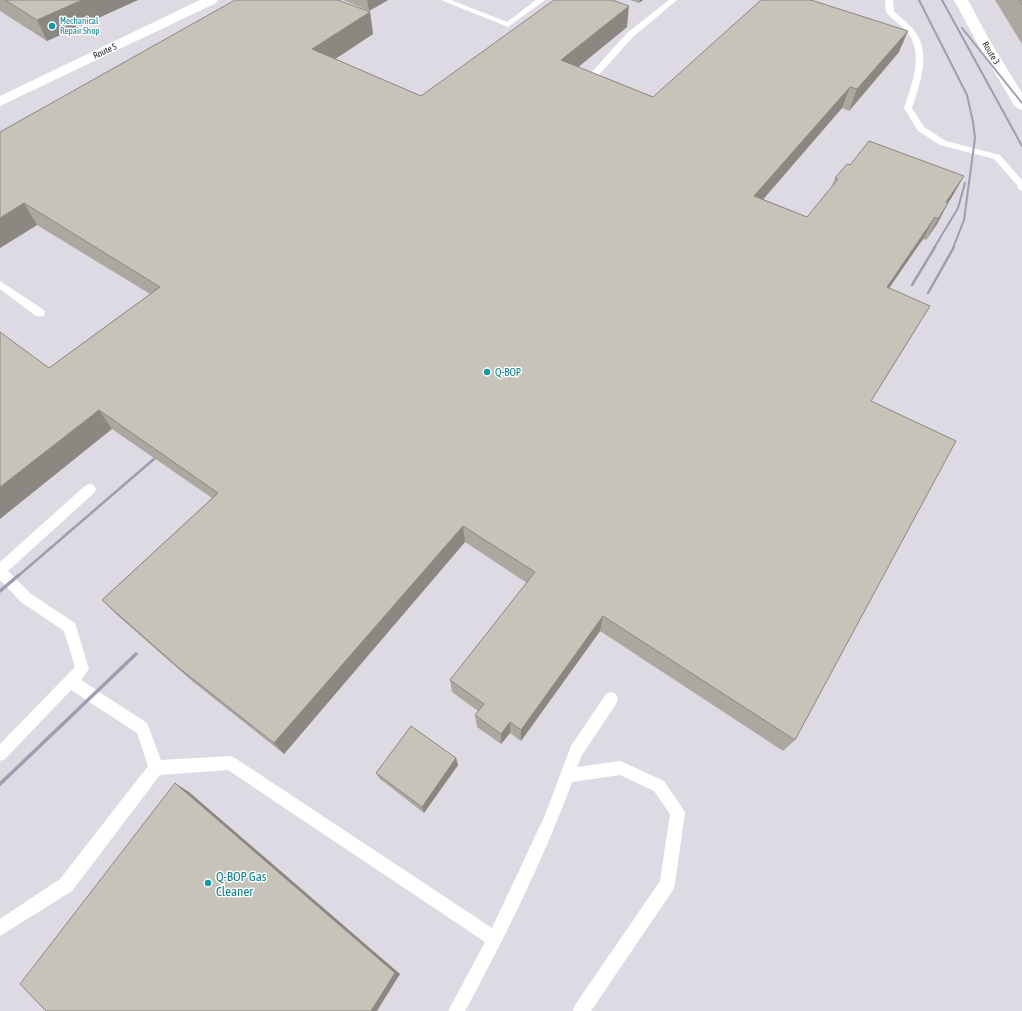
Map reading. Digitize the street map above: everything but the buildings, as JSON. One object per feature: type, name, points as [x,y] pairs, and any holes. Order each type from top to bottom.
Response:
[{"type":"street","name":"Route 5","points":[[0,102],[211,0]]},
{"type":"street","name":"Route 3","points":[[961,0],[983,41],[1022,105]]},
{"type":"lane","points":[[445,0],[508,25],[541,0]]},
{"type":"lane","points":[[583,86],[630,35],[673,0]]},
{"type":"lane","points":[[889,0],[890,12],[915,37],[920,58],[916,85],[908,108],[921,129],[943,143],[996,157],[1021,184],[1022,188]]},
{"type":"lane","points":[[0,284],[40,313]]},
{"type":"lane","points":[[0,754],[82,669],[70,627],[26,598],[0,571],[90,489]]},
{"type":"lane","points":[[70,681],[142,728],[156,768]]},
{"type":"lane","points":[[456,1011],[495,939],[551,818],[576,751],[611,699]]},
{"type":"lane","points":[[0,928],[66,885],[156,768],[230,763],[495,939]]},
{"type":"lane","points":[[566,776],[620,768],[659,786],[678,812],[667,884],[581,1011]]},
{"type":"shaded area","points":[[0,0],[1022,0],[1022,1011],[0,1011]]},
{"type":"railway","points":[[919,0],[967,95],[973,122],[975,138],[964,220],[953,248]]},
{"type":"railway","points":[[942,0],[1022,146]]},
{"type":"railway","points":[[962,28],[1022,103]]},
{"type":"railway","points":[[934,248],[958,208],[965,183]]},
{"type":"railway","points":[[912,285],[935,247]]},
{"type":"railway","points":[[928,293],[954,247]]},
{"type":"railway","points":[[18,576],[154,459]]},
{"type":"railway","points":[[0,591],[19,575]]},
{"type":"railway","points":[[0,784],[136,654]]},
{"type":"place","name":"Mechanical Repair Shop","points":[[52,26]]},
{"type":"place","name":"Q-BOP","points":[[487,372]]},
{"type":"place","name":"Q-BOP Gas Cleaner","points":[[208,883]]}]
